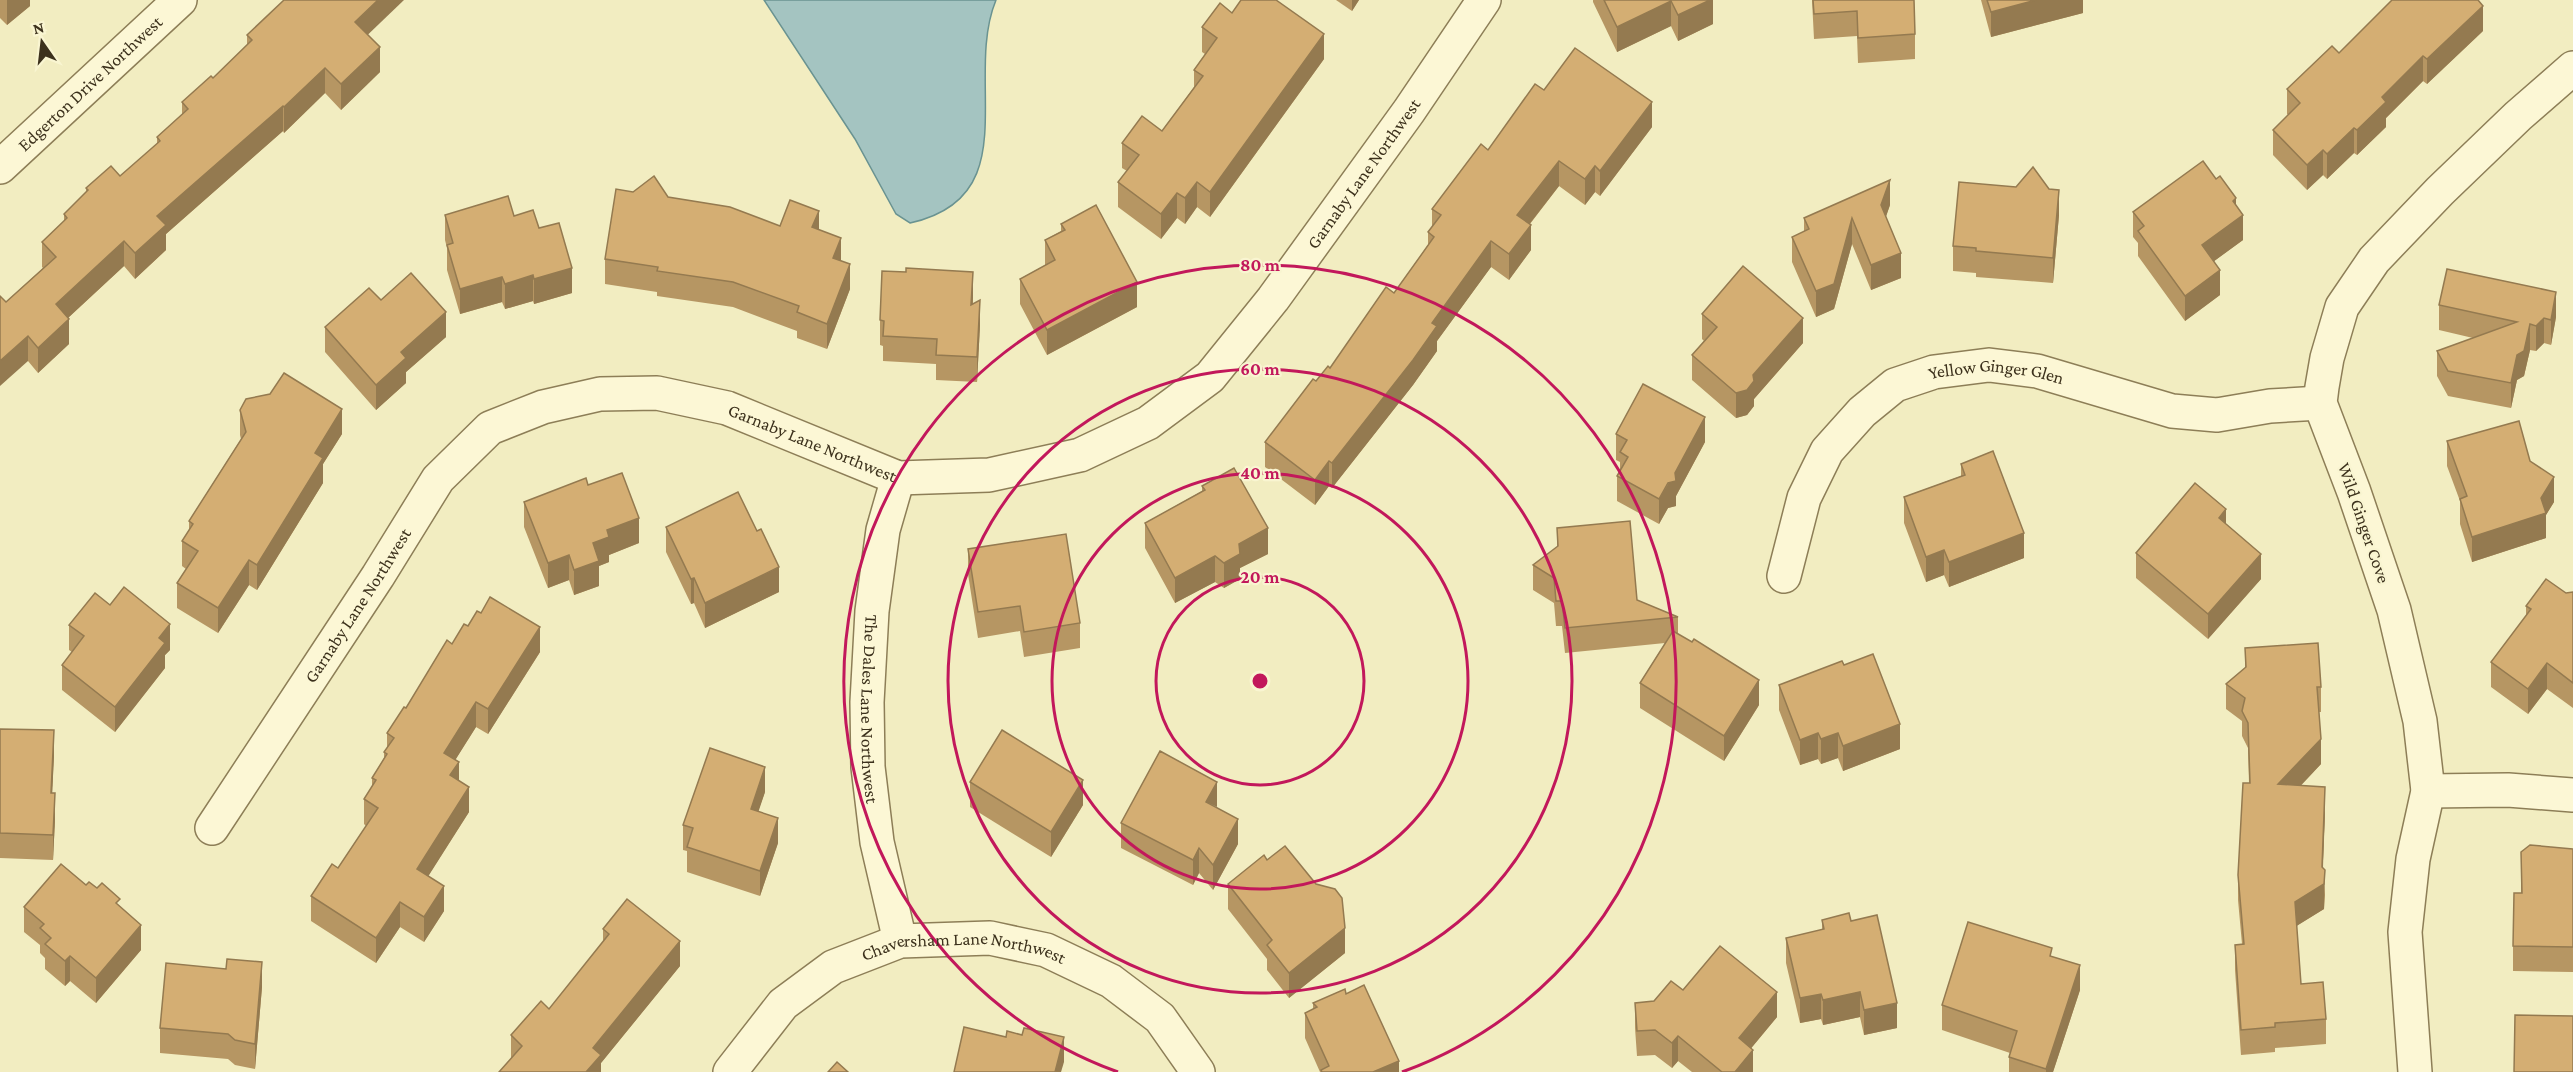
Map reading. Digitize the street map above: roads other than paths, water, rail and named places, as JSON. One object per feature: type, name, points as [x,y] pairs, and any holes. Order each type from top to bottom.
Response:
[{"type":"street","name":"Edgerton Drive Northwest","points":[[0,167],[180,0]]},
{"type":"street","name":"Garnaby Lane Northwest","points":[[212,828],[378,576],[438,479],[490,428],[543,407],[600,394],[657,393],[727,408],[898,478],[989,475],[1080,455],[1148,423],[1210,377],[1273,299],[1408,111],[1484,0]]},
{"type":"street","name":"Wild Ginger Cove","points":[[2415,1072],[2405,932],[2413,859],[2428,791],[2420,721],[2394,610],[2354,492],[2320,403],[2327,358],[2342,307],[2374,260],[2440,191],[2518,116],[2573,68]]},
{"type":"street","name":"Yellow Ginger Glen","points":[[1784,576],[1804,498],[1827,451],[1862,412],[1895,385],[1934,372],[1989,365],[2037,371],[2172,411],[2217,416],[2270,406],[2320,403]]},
{"type":"street","name":"The Dales Lane Northwest","points":[[898,478],[882,530],[872,611],[867,702],[868,767],[877,842],[900,941]]},
{"type":"street","points":[[2428,791],[2508,790],[2573,795]]},
{"type":"street","name":"Chaversham Lane Northwest","points":[[730,1072],[783,1004],[833,967],[900,941],[990,938],[1046,950],[1111,981],[1160,1018],[1198,1072]]},
{"type":"water","points":[[764,0],[996,0],[988,31],[985,65],[985,132],[980,162],[969,188],[946,209],[910,223],[896,214],[855,139]]}]
